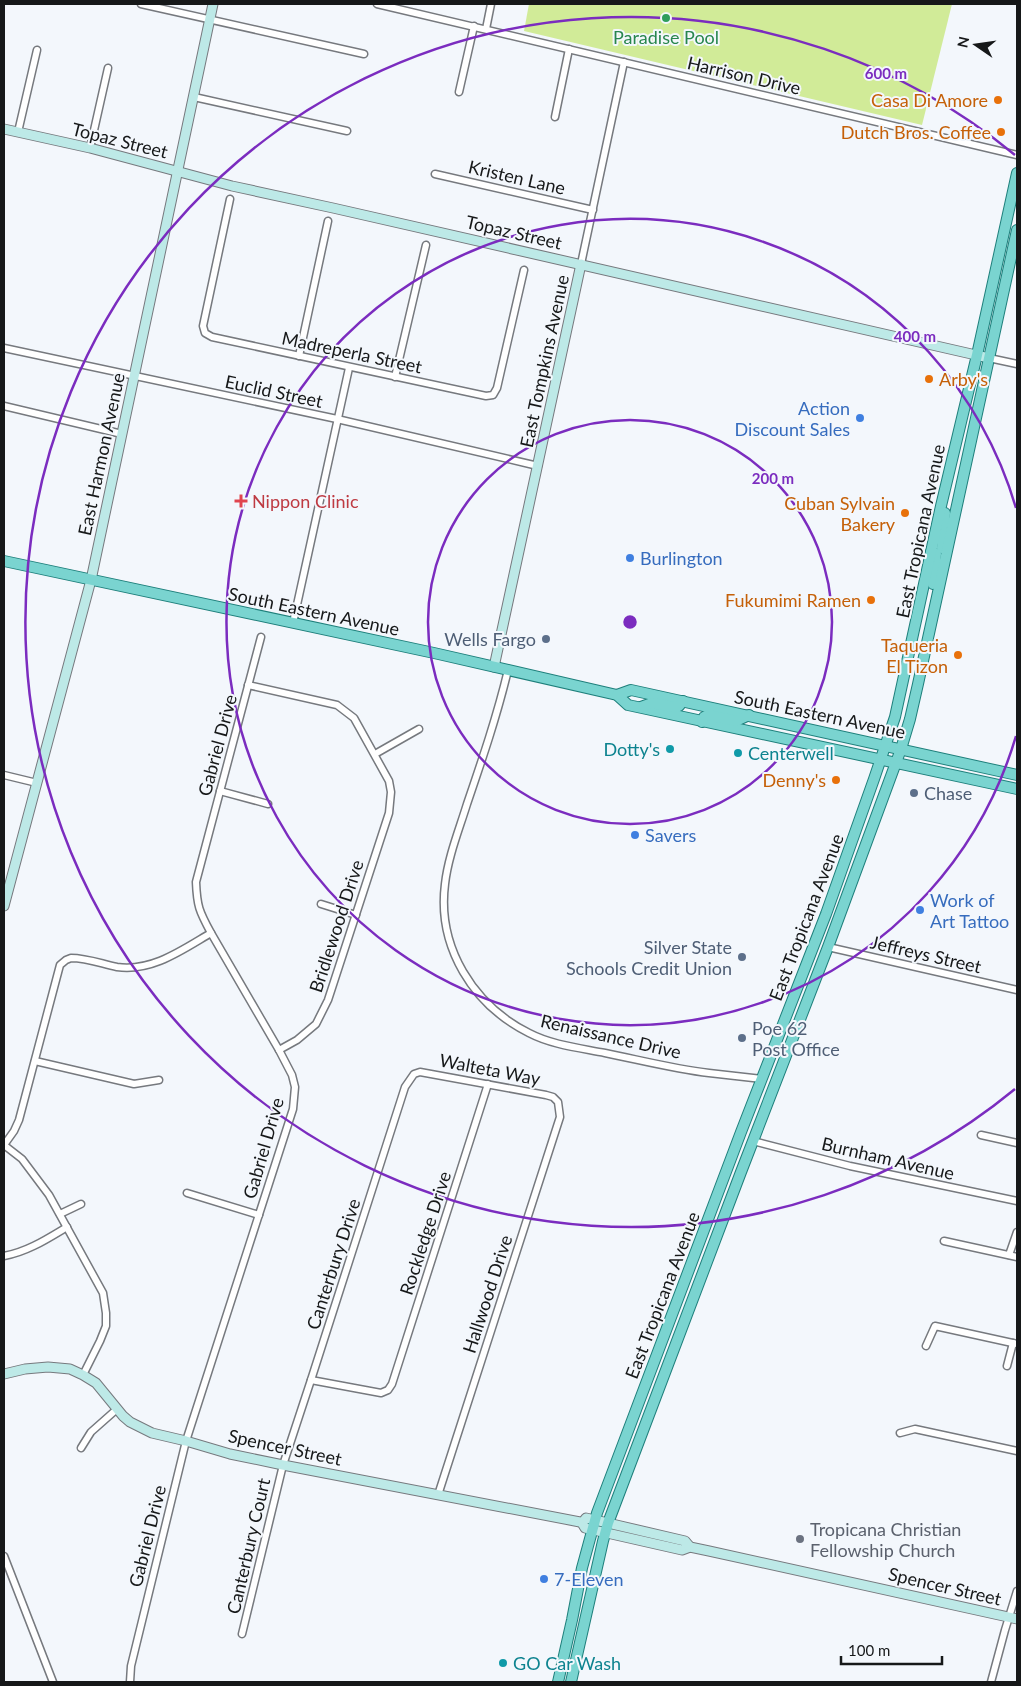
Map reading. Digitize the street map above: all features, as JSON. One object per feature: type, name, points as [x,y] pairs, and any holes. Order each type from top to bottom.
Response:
[{"type":"main road","name":"East Tropicana Avenue","points":[[558,1682],[582,1568],[594,1524],[741,1132],[826,914],[895,717],[1017,173]]},
{"type":"main road","name":"East Tropicana Avenue","points":[[571,1682],[607,1528],[828,947],[901,749],[910,719],[1017,230]]},
{"type":"main road","points":[[941,506],[945,514],[942,547],[945,558]]},
{"type":"main road","points":[[931,552],[936,554],[937,559],[932,595],[931,622]]},
{"type":"main road","name":"South Eastern Avenue","points":[[4,561],[508,670],[616,695],[628,705],[640,708],[1017,789]]},
{"type":"main road","name":"South Eastern Avenue","points":[[616,695],[631,690],[683,700],[1017,775]]},
{"type":"main road","points":[[640,708],[652,703],[673,707],[679,706],[683,700]]},
{"type":"main road","points":[[702,722],[704,717],[708,715],[736,721],[749,715]]},
{"type":"main road","points":[[826,914],[829,924],[823,942],[828,947]]},
{"type":"main road","points":[[813,946],[818,951],[811,973],[814,984]]},
{"type":"main road","points":[[752,1105],[755,1116],[749,1135],[753,1141]]},
{"type":"main road","points":[[741,1132],[745,1140],[739,1160],[741,1172]]},
{"type":"main road","points":[[677,1340],[676,1328],[687,1292],[689,1272]]},
{"type":"main road","points":[[662,1382],[664,1361],[670,1338],[670,1328],[668,1326]]},
{"type":"street","points":[[141,4],[364,54]]},
{"type":"street","name":"East Harmon Avenue","points":[[4,906],[91,580],[213,4]]},
{"type":"street","name":"Harrison Drive","points":[[377,4],[1017,155]]},
{"type":"street","points":[[486,29],[491,4]]},
{"type":"street","points":[[459,92],[474,26]]},
{"type":"street","points":[[555,117],[569,49]]},
{"type":"street","points":[[18,132],[37,50]]},
{"type":"street","name":"East Tompkins Avenue","points":[[494,667],[624,62]]},
{"type":"street","points":[[90,148],[108,68]]},
{"type":"street","points":[[194,97],[347,131]]},
{"type":"street","name":"Topaz Street","points":[[4,128],[90,148],[232,186],[1017,364]]},
{"type":"street","name":"Kristen Lane","points":[[435,174],[593,210]]},
{"type":"street","name":"Madreperla Street","points":[[230,199],[203,326],[205,332],[212,337],[349,368],[486,396],[493,395],[497,388],[524,270]]},
{"type":"street","points":[[299,356],[328,221]]},
{"type":"street","points":[[395,377],[426,246]]},
{"type":"street","name":"Euclid Street","points":[[4,348],[337,419],[538,466]]},
{"type":"street","points":[[293,623],[349,368]]},
{"type":"street","points":[[4,406],[122,434]]},
{"type":"street","name":"Gabriel Drive","points":[[130,1682],[131,1666],[186,1441],[293,1110],[295,1087],[292,1075],[200,914],[197,903],[196,882],[261,637]]},
{"type":"street","name":"Renaissance Drive","points":[[508,670],[499,708],[450,856],[445,885],[445,915],[451,946],[463,974],[481,999],[504,1018],[530,1034],[570,1046],[709,1073],[762,1080]]},
{"type":"street","points":[[248,685],[337,705],[354,718],[375,754],[418,729]]},
{"type":"street","name":"Bridlewood Drive","points":[[279,1050],[297,1040],[316,1024],[328,1000],[356,915],[389,813],[391,792],[389,782],[375,754]]},
{"type":"street","points":[[4,775],[37,783]]},
{"type":"street","points":[[220,791],[268,804]]},
{"type":"street","points":[[322,904],[356,915]]},
{"type":"street","points":[[83,1374],[106,1326],[103,1293],[49,1195],[22,1159],[4,1145],[19,1120],[60,965],[66,960],[79,958],[119,967],[134,967],[168,958],[211,933]]},
{"type":"street","name":"Jeffreys Street","points":[[828,947],[1017,990]]},
{"type":"street","points":[[35,1061],[134,1084],[159,1080]]},
{"type":"street","name":"Walteta Way","points":[[414,1074],[420,1072],[546,1095],[558,1102]]},
{"type":"street","name":"Canterbury Drive","points":[[283,1465],[405,1087],[414,1074]]},
{"type":"street","name":"Rockledge Drive","points":[[311,1380],[381,1393],[388,1390],[392,1384],[488,1084]]},
{"type":"street","name":"Hallwood Drive","points":[[438,1495],[560,1116],[558,1102]]},
{"type":"street","points":[[981,1135],[1017,1143]]},
{"type":"street","name":"Burnham Avenue","points":[[753,1141],[850,1166],[1017,1201]]},
{"type":"street","points":[[187,1193],[258,1215]]},
{"type":"street","points":[[60,1214],[81,1204]]},
{"type":"street","points":[[4,1256],[17,1254],[67,1227]]},
{"type":"street","points":[[1009,1255],[1017,1232]]},
{"type":"street","points":[[944,1241],[1017,1257]]},
{"type":"street","points":[[926,1346],[935,1326],[1015,1344],[1007,1366]]},
{"type":"street","name":"Spencer Street","points":[[4,1374],[25,1369],[58,1367],[70,1369],[83,1374],[100,1387],[117,1409],[130,1422],[142,1429],[230,1454],[582,1523],[586,1518],[594,1524],[682,1550],[690,1547],[1013,1618]]},
{"type":"street","points":[[80,1448],[92,1432],[117,1409]]},
{"type":"street","points":[[900,1433],[915,1429],[1017,1451]]},
{"type":"street","name":"Canterbury Court","points":[[242,1634],[283,1465]]},
{"type":"street","points":[[4,1556],[53,1682]]},
{"type":"street","points":[[991,1682],[1013,1618],[1017,1590]]},
{"type":"green space","points":[[529,4],[952,4],[922,125],[524,31]]},
{"type":"place","name":"Paradise Pool","points":[[666,18]]},
{"type":"place","name":"Casa Di Amore","points":[[998,100]]},
{"type":"place","name":"Dutch Bros. Coffee","points":[[1001,132]]},
{"type":"place","name":"Arby's","points":[[929,379]]},
{"type":"place","name":"Action Discount Sales","points":[[860,418]]},
{"type":"place","name":"Nippon Clinic","points":[[241,501]]},
{"type":"place","name":"Cuban Sylvain Bakery","points":[[905,513]]},
{"type":"place","name":"Burlington","points":[[630,558]]},
{"type":"place","name":"Fukumimi Ramen","points":[[871,600]]},
{"type":"place","name":"Wells Fargo","points":[[546,639]]},
{"type":"place","name":"Taqueria El Tizon","points":[[958,655]]},
{"type":"place","name":"Dotty's","points":[[670,749]]},
{"type":"place","name":"Centerwell","points":[[738,753]]},
{"type":"place","name":"Denny's","points":[[836,780]]},
{"type":"place","name":"Chase","points":[[914,793]]},
{"type":"place","name":"Savers","points":[[635,835]]},
{"type":"place","name":"Work of Art Tattoo","points":[[920,910]]},
{"type":"place","name":"Silver State Schools Credit Union","points":[[742,957]]},
{"type":"place","name":"Poe 62 Post Office","points":[[742,1038]]},
{"type":"place","name":"Tropicana Christian Fellowship Church","points":[[800,1539]]},
{"type":"place","name":"7-Eleven","points":[[544,1579]]},
{"type":"place","name":"GO Car Wash","points":[[503,1663]]}]
